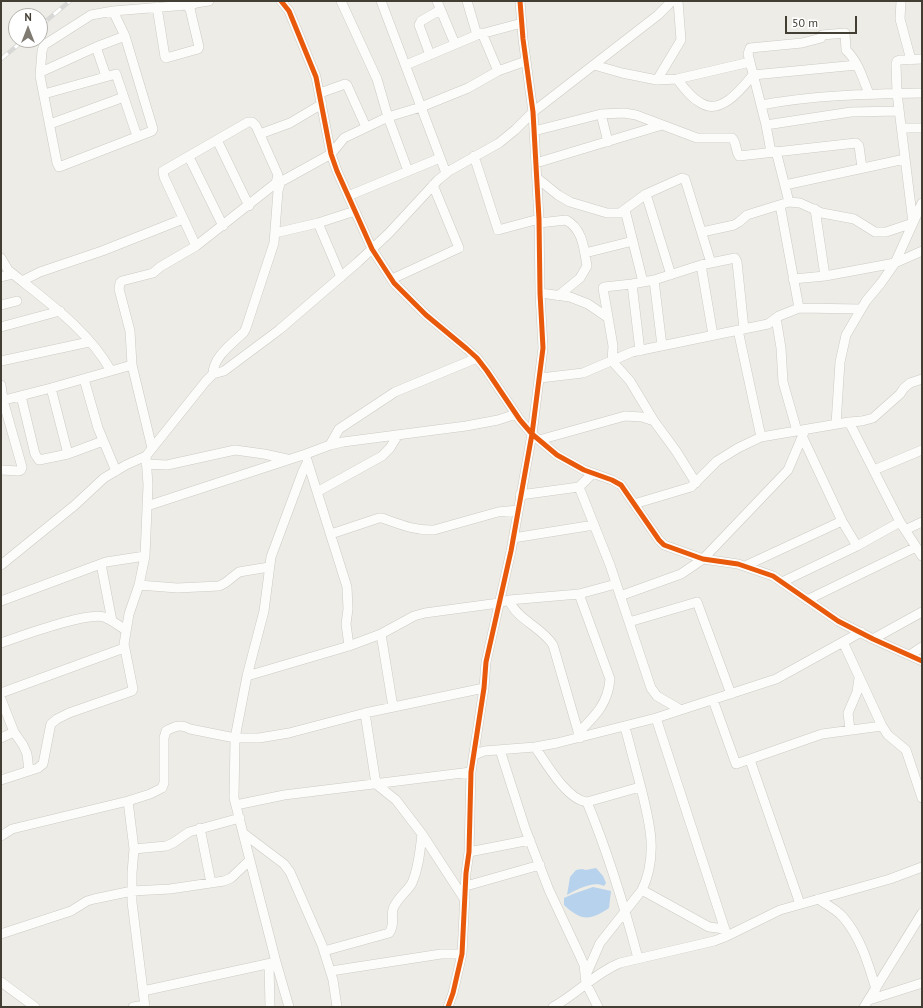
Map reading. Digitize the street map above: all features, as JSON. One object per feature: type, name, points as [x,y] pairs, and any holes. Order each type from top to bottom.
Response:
[{"type":"street","points":[[113,10],[124,36],[153,128],[152,131],[59,167],[40,76],[44,45],[91,15],[113,10],[187,5],[188,7],[204,1]]},
{"type":"street","points":[[281,1],[289,11],[316,77],[331,154],[372,249],[401,291],[426,316],[477,358],[516,414],[532,434],[557,455],[621,485],[664,545],[703,559],[745,566],[773,576],[838,621],[873,639],[922,661]]},
{"type":"street","points":[[341,1],[377,79],[388,117],[408,171]]},
{"type":"street","points":[[381,1],[446,174]]},
{"type":"street","points":[[436,1],[454,44]]},
{"type":"street","points":[[467,1],[479,34],[498,71]]},
{"type":"street","points":[[448,1007],[453,993],[462,954],[469,852],[471,772],[484,688],[486,662],[513,538],[532,434],[543,348],[540,293],[539,221],[533,112],[520,1]]},
{"type":"street","points":[[1,780],[38,768],[43,764],[51,724],[57,719],[69,713],[132,691],[134,686],[124,648],[129,614],[138,585],[144,556],[148,485],[146,460],[152,448],[206,381],[213,374],[224,371],[279,330],[341,277],[372,249],[433,185],[446,174],[474,156],[499,143],[533,112],[658,15],[672,1]]},
{"type":"street","points":[[657,80],[681,40],[678,1]]},
{"type":"street","points":[[901,1],[900,20],[911,60]]},
{"type":"street","points":[[157,7],[166,58],[195,50],[199,47],[188,7]]},
{"type":"street","points":[[430,55],[419,25],[420,21],[440,10]]},
{"type":"street","points":[[406,65],[479,34],[522,23]]},
{"type":"street","points":[[789,202],[753,75],[748,54],[750,48],[802,43],[820,38],[822,35],[845,33],[846,50],[852,55],[869,94]]},
{"type":"street","points":[[41,72],[124,36]]},
{"type":"street","points":[[96,47],[106,76]]},
{"type":"street","points":[[914,223],[897,93],[896,64],[897,61],[900,60],[922,59]]},
{"type":"street","points":[[152,448],[132,364],[130,331],[119,289],[120,283],[128,279],[152,273],[196,246],[249,206],[279,180],[284,180],[331,154],[344,138],[388,117],[421,107],[468,88],[498,71],[526,60]]},
{"type":"street","points":[[594,65],[622,74],[657,80],[677,79],[750,62]]},
{"type":"street","points":[[677,79],[688,92],[702,104],[718,106],[733,96],[753,75],[857,65]]},
{"type":"street","points":[[44,94],[106,76],[114,74],[117,75],[137,136]]},
{"type":"street","points":[[320,93],[345,84],[347,85],[366,127]]},
{"type":"street","points":[[761,105],[792,99],[869,94],[922,93]]},
{"type":"street","points":[[50,124],[124,97]]},
{"type":"street","points":[[260,134],[290,123],[322,104]]},
{"type":"street","points":[[766,125],[851,112],[900,111]]},
{"type":"street","points":[[534,131],[601,114],[624,113],[636,115],[697,138],[732,138],[735,142],[739,156],[856,143],[859,146],[862,168]]},
{"type":"street","points":[[601,114],[608,142]]},
{"type":"street","points":[[196,246],[164,177],[163,171],[248,122],[252,122],[260,134],[279,180],[274,243],[246,328],[244,332],[217,360],[213,369],[213,374]]},
{"type":"street","points":[[536,163],[662,125]]},
{"type":"street","points":[[902,128],[922,128]]},
{"type":"street","points":[[218,140],[249,206]]},
{"type":"street","points":[[474,156],[498,230],[539,221],[562,220],[570,222],[580,234],[587,266],[585,272],[558,296]]},
{"type":"street","points":[[188,157],[223,226]]},
{"type":"street","points":[[348,196],[440,158]]},
{"type":"street","points":[[784,185],[906,159]]},
{"type":"street","points":[[537,178],[558,195],[570,202],[607,213],[620,213],[646,194],[682,178],[685,179],[711,263]]},
{"type":"street","points":[[392,279],[459,248],[433,185]]},
{"type":"street","points":[[646,194],[671,275]]},
{"type":"street","points":[[702,232],[734,225],[747,215],[789,202],[800,203],[822,213],[854,219],[875,232],[886,232],[914,223]]},
{"type":"street","points":[[836,424],[840,362],[846,335],[861,309],[895,263],[922,203]]},
{"type":"street","points":[[780,205],[799,308]]},
{"type":"street","points":[[815,209],[825,276]]},
{"type":"street","points":[[275,233],[318,223],[355,210]]},
{"type":"street","points":[[625,210],[643,282]]},
{"type":"street","points":[[22,281],[40,272],[102,251],[183,218]]},
{"type":"street","points":[[318,223],[341,277]]},
{"type":"street","points":[[585,253],[633,241]]},
{"type":"street","points":[[794,279],[825,276],[895,263],[922,251]]},
{"type":"street","points":[[1,258],[12,274],[60,311],[104,359],[111,371]]},
{"type":"street","points":[[696,483],[676,451],[654,421],[630,381],[612,361],[613,346],[607,317],[603,290],[604,287],[654,280],[701,265],[735,258],[741,330],[761,437]]},
{"type":"street","points":[[701,265],[713,335]]},
{"type":"street","points":[[1,277],[12,274]]},
{"type":"street","points":[[654,280],[662,346]]},
{"type":"street","points":[[632,284],[640,351]]},
{"type":"street","points":[[540,293],[570,297],[579,300],[607,317]]},
{"type":"street","points":[[1,305],[17,301]]},
{"type":"street","points":[[540,378],[582,373],[632,352],[768,324],[776,318],[799,308],[861,309]]},
{"type":"street","points":[[1,327],[60,311]]},
{"type":"street","points":[[776,318],[781,348],[783,382],[801,432],[842,521],[856,546]]},
{"type":"street","points":[[1,361],[89,342]]},
{"type":"street","points":[[330,444],[339,429],[395,392],[477,358]]},
{"type":"street","points":[[2,401],[84,379],[132,364]]},
{"type":"street","points":[[84,379],[103,441],[116,471]]},
{"type":"street","points":[[634,504],[691,486],[718,461],[738,448],[761,437],[801,432],[873,418],[910,383],[922,380]]},
{"type":"street","points":[[1,385],[2,401],[22,467],[19,471],[1,470]]},
{"type":"street","points":[[51,388],[68,454]]},
{"type":"street","points":[[21,396],[35,454],[39,460],[68,454],[103,441]]},
{"type":"street","points":[[147,506],[288,460],[307,458],[330,444],[485,423],[516,414]]},
{"type":"street","points":[[539,440],[625,416],[642,417],[654,421]]},
{"type":"street","points":[[849,422],[900,522],[922,556]]},
{"type":"street","points":[[620,596],[682,574],[703,559],[788,470],[801,432]]},
{"type":"street","points":[[317,492],[382,456],[390,448],[398,435]]},
{"type":"street","points":[[1,565],[75,505],[104,478],[126,465],[146,460],[167,465],[235,450],[264,454],[288,460]]},
{"type":"street","points":[[874,470],[922,450]]},
{"type":"street","points":[[307,458],[347,588],[348,609],[346,624],[349,646]]},
{"type":"street","points":[[289,1007],[272,963],[250,860],[236,805],[234,789],[235,738],[247,676],[264,611],[271,556],[307,458]]},
{"type":"street","points":[[520,495],[579,486],[593,473]]},
{"type":"street","points":[[579,486],[616,584],[651,688],[657,696],[681,710]]},
{"type":"street","points":[[331,534],[379,518],[411,528],[434,530],[498,512],[518,510]]},
{"type":"street","points":[[745,566],[842,521]]},
{"type":"street","points":[[782,582],[856,546],[900,522]]},
{"type":"street","points":[[905,530],[922,522]]},
{"type":"street","points":[[513,538],[594,525]]},
{"type":"street","points":[[807,600],[916,547]]},
{"type":"street","points":[[1,601],[101,564],[144,556]]},
{"type":"street","points":[[101,564],[112,621]]},
{"type":"street","points":[[138,585],[177,588],[219,586],[239,572],[269,567]]},
{"type":"street","points":[[247,676],[349,646],[381,634],[414,616],[425,613],[499,604],[509,600],[579,594],[616,584]]},
{"type":"street","points":[[579,594],[610,678],[609,690],[605,701],[579,735]]},
{"type":"street","points":[[509,600],[514,610],[546,637],[553,645],[579,735]]},
{"type":"street","points":[[629,622],[697,602],[732,694]]},
{"type":"street","points":[[873,639],[921,614]]},
{"type":"street","points":[[1,642],[76,619],[92,616],[103,617],[126,630]]},
{"type":"street","points":[[474,755],[484,751],[535,747],[579,735],[624,727],[732,694],[776,679],[861,632]]},
{"type":"street","points":[[381,634],[393,707]]},
{"type":"street","points":[[843,642],[882,726],[888,735],[906,750],[922,798]]},
{"type":"street","points":[[910,655],[922,647]]},
{"type":"street","points":[[1,693],[124,648]]},
{"type":"street","points":[[850,730],[848,713],[857,692],[859,678]]},
{"type":"street","points":[[1,836],[12,829],[128,801],[150,794],[162,788],[164,783],[164,738],[166,731],[178,725],[235,738],[259,738],[289,733],[365,713],[484,688]]},
{"type":"street","points":[[1,699],[14,732],[23,744],[27,754],[29,771]]},
{"type":"street","points":[[713,700],[735,764],[822,734],[882,726]]},
{"type":"street","points":[[365,713],[376,784],[396,800],[422,834],[465,900]]},
{"type":"street","points":[[656,718],[726,933]]},
{"type":"street","points":[[586,980],[600,943],[642,890],[646,882],[651,863],[650,822],[624,727]]},
{"type":"street","points":[[1,738],[14,732]]},
{"type":"street","points":[[535,747],[555,777],[565,788],[583,802],[640,787]]},
{"type":"street","points":[[500,750],[530,840],[549,890],[580,956],[586,980],[598,1007]]},
{"type":"street","points":[[750,760],[800,904]]},
{"type":"street","points":[[236,805],[284,795],[471,772]]},
{"type":"street","points":[[128,801],[134,849],[132,891],[136,942],[145,1006],[133,1007]]},
{"type":"street","points":[[587,802],[601,836],[626,910],[638,958]]},
{"type":"street","points":[[134,849],[166,846],[189,832],[240,818]]},
{"type":"street","points":[[200,828],[211,883]]},
{"type":"street","points":[[243,833],[278,860],[290,872],[331,971],[337,1007]]},
{"type":"street","points":[[324,951],[385,935],[392,930],[393,910],[396,902],[411,884],[418,865],[422,834]]},
{"type":"street","points":[[469,852],[530,840]]},
{"type":"street","points":[[1,934],[71,911],[87,901],[132,891],[170,889],[224,881],[232,878],[250,860]]},
{"type":"street","points":[[466,886],[540,865]]},
{"type":"street","points":[[553,1007],[567,999],[586,980],[620,963],[726,933],[774,912],[890,879],[922,867]]},
{"type":"street","points":[[642,890],[709,927],[726,933]]},
{"type":"street","points":[[818,899],[842,916],[860,943],[866,956],[876,989]]},
{"type":"street","points":[[866,1004],[922,913]]},
{"type":"street","points":[[331,971],[441,954],[462,954]]},
{"type":"street","points":[[143,991],[272,963]]},
{"type":"street","points":[[270,1007],[272,963]]},
{"type":"street","points":[[1,982],[33,1007]]},
{"type":"street","points":[[866,1004],[922,983]]},
{"type":"water","points":[[596,868],[603,876],[606,883],[604,886],[600,884],[590,885],[580,888],[567,895],[570,877],[576,870]]},
{"type":"water","points":[[593,887],[611,891],[609,908],[591,917],[586,917],[576,914],[564,905],[564,898]]},
{"type":"railway","points":[[48,19],[70,1]]},
{"type":"railway","points":[[1,59],[14,48]]},
{"type":"cycle path","points":[[281,1],[289,11],[316,77],[331,154],[337,171],[372,249],[394,283],[426,315],[477,358],[520,420],[532,434],[557,455],[584,470],[612,480],[621,485],[664,545],[703,559],[738,564],[773,576],[838,621],[873,639],[922,661]]},
{"type":"cycle path","points":[[448,1007],[453,993],[462,954],[466,873],[469,852],[471,772],[484,688],[486,662],[511,551],[532,434],[543,348],[540,293],[539,219],[533,112],[523,39],[520,1]]}]
